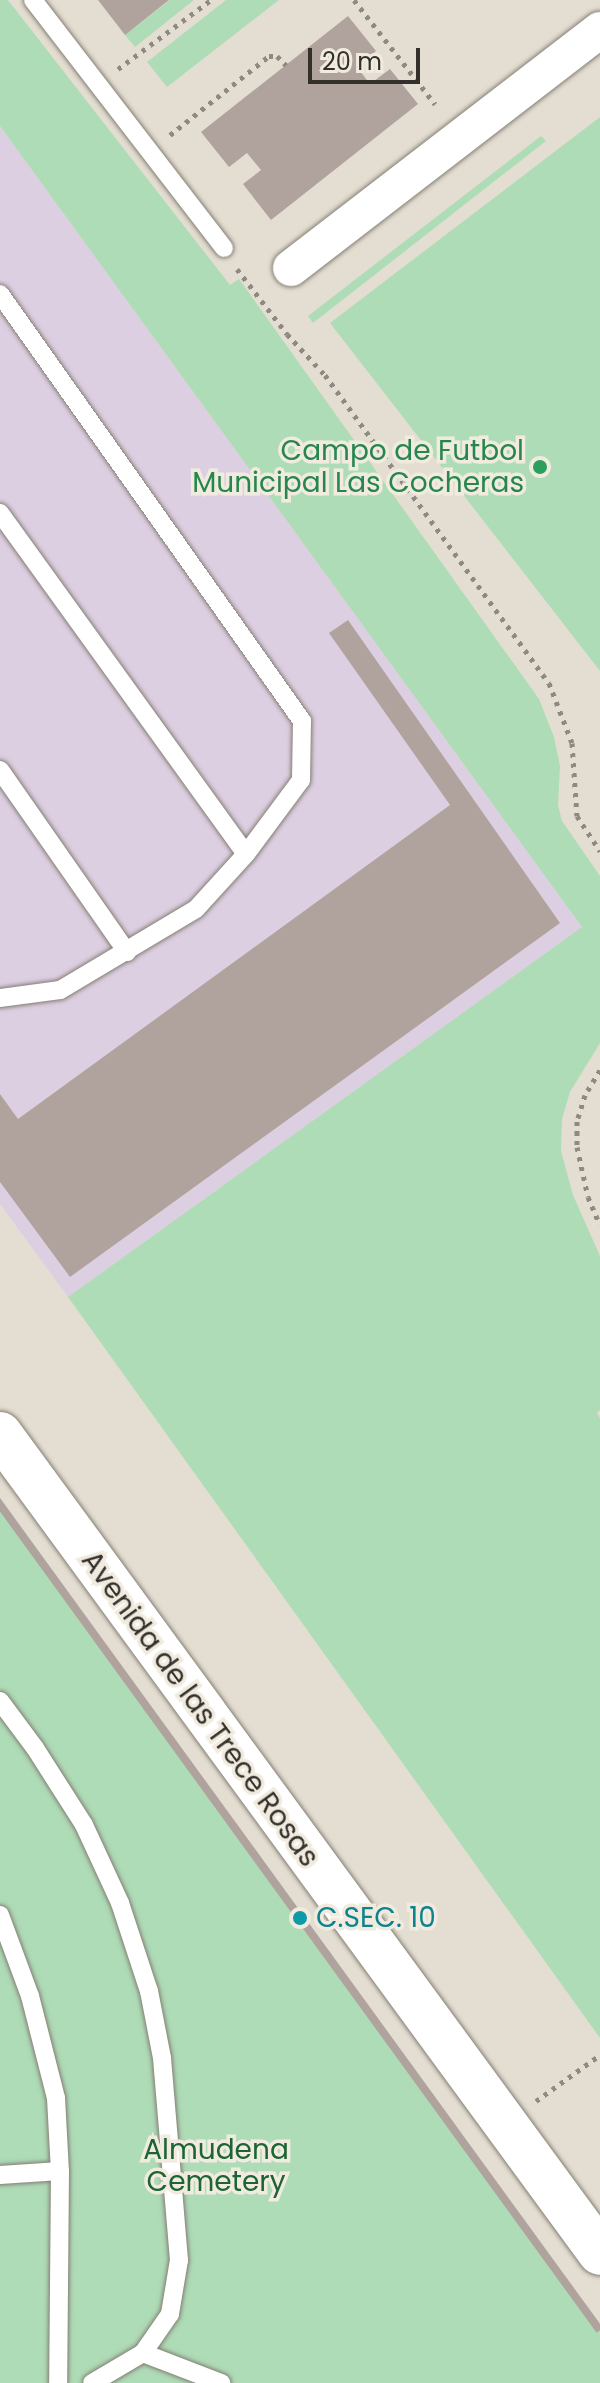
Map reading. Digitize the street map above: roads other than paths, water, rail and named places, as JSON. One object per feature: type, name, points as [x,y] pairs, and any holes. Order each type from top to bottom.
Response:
[{"type":"street","points":[[291,268],[600,30]]},
{"type":"street","name":"Avenida de las Trece Rosas","points":[[0,1434],[600,2253]]},
{"type":"lane","points":[[33,0],[224,248]]},
{"type":"lane","points":[[0,294],[302,721],[301,780],[246,854],[196,909],[60,990],[0,998]]},
{"type":"lane","points":[[0,513],[246,854]]},
{"type":"lane","points":[[0,770],[127,952]]},
{"type":"lane","points":[[0,1701],[35,1748],[84,1825],[120,1903],[149,1991],[165,2086],[179,2260],[170,2314],[143,2353],[92,2383]]},
{"type":"lane","points":[[0,1915],[30,1996],[56,2098],[60,2171],[58,2383]]},
{"type":"lane","points":[[0,2175],[60,2171]]},
{"type":"lane","points":[[143,2353],[221,2383]]},
{"type":"place","name":"Campo de Futbol Municipal Las Cocheras","points":[[540,467]]},
{"type":"place","name":"C.SEC. 10","points":[[300,1918]]},
{"type":"park label","name":"Almudena Cemetery","points":[[216,2166]]}]
